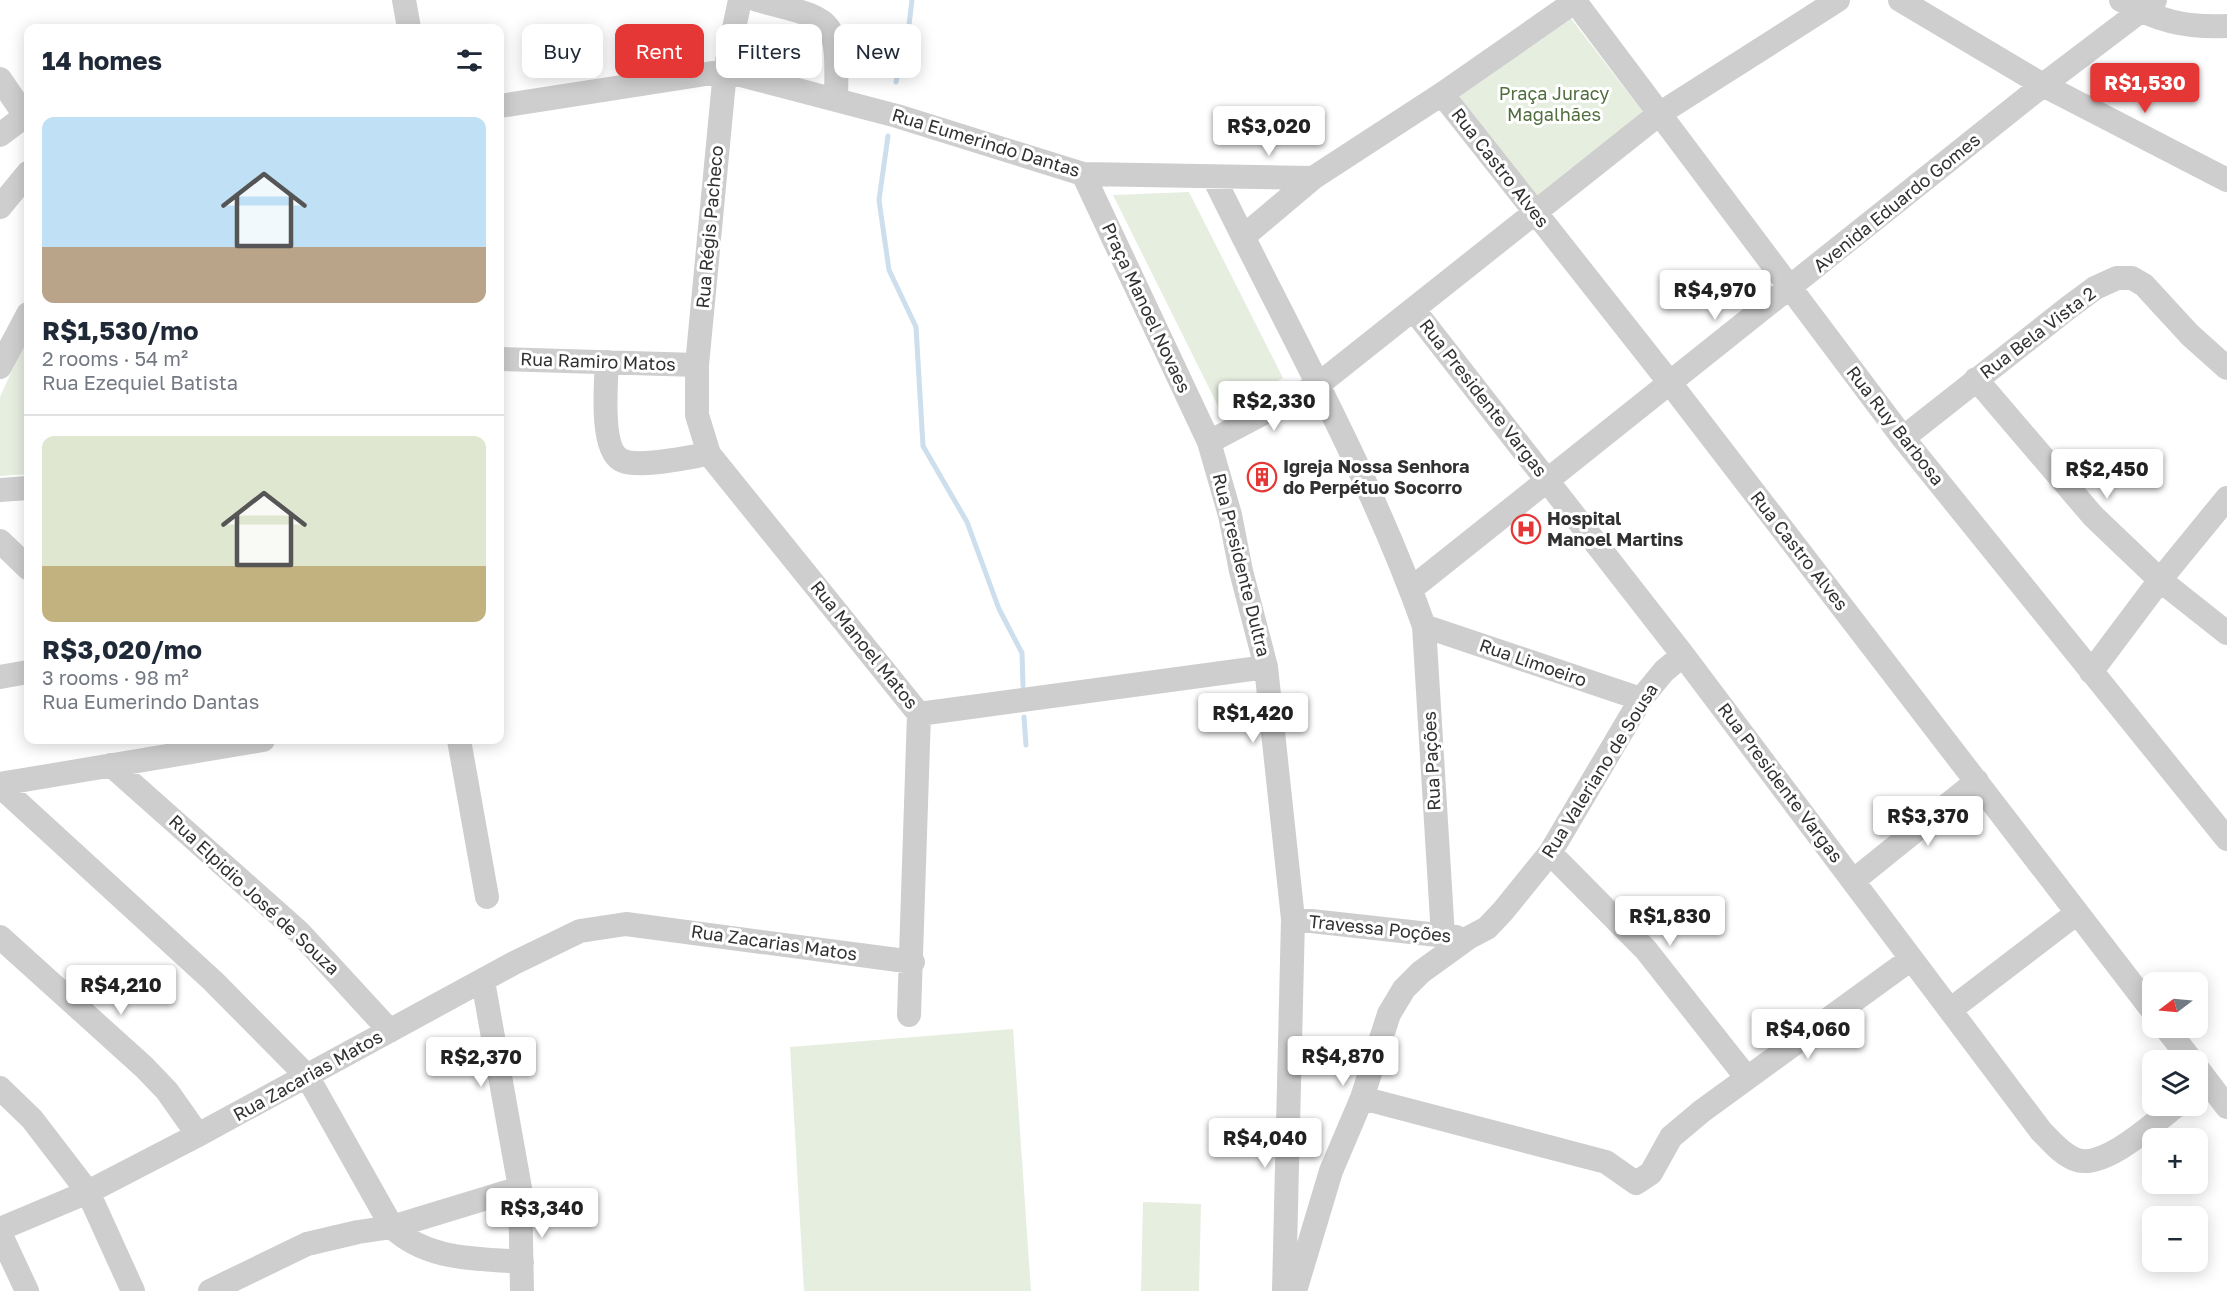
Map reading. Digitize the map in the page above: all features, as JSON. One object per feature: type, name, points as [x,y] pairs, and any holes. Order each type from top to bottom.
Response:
[{"type":"street","points":[[404,0],[408,24]]},
{"type":"street","name":"Rua Régis Pacheco","points":[[735,24],[740,0]]},
{"type":"street","points":[[757,0],[808,13],[830,27],[837,56],[836,99]]},
{"type":"street","points":[[1900,0],[2043,85],[2227,180]]},
{"type":"street","points":[[1243,237],[1313,178],[1442,94],[1575,1]]},
{"type":"street","name":"Rua Ruy Barbosa","points":[[1575,1],[1903,438],[2227,839]]},
{"type":"street","points":[[1214,440],[1319,384],[1537,214],[1659,114],[1827,2]]},
{"type":"street","points":[[2139,4],[2195,27],[2227,26]]},
{"type":"street","name":"Avenida Eduardo Gomes","points":[[1411,589],[1790,289],[2043,85],[2139,4]]},
{"type":"street","points":[[504,105],[716,72]]},
{"type":"street","name":"Rua Régis Pacheco","points":[[709,454],[697,415],[697,365],[724,78]]},
{"type":"street","name":"Rua Eumerindo Dantas","points":[[753,78],[836,99],[1083,174],[1313,178]]},
{"type":"street","points":[[0,80],[24,114]]},
{"type":"street","name":"Rua Castro Alves","points":[[1442,94],[1670,383],[2142,997]]},
{"type":"street","points":[[0,135],[24,120]]},
{"type":"street","name":"Praça Manoel Novaes","points":[[1083,174],[1214,440]]},
{"type":"street","points":[[0,207],[24,178]]},
{"type":"street","points":[[1214,178],[1319,384]]},
{"type":"street","points":[[1200,182],[1305,387],[1227,427],[1214,440],[1213,433],[1093,186],[1200,182]]},
{"type":"street","name":"Rua Bela Vista 2","points":[[1903,438],[2095,288],[2117,278],[2132,278],[2144,285],[2190,335],[2227,368]]},
{"type":"street","name":"Rua Presidente Vargas","points":[[1413,310],[1683,655],[2041,1131],[2059,1149],[2077,1161],[2093,1161],[2114,1152],[2163,1116]]},
{"type":"street","points":[[0,367],[24,322]]},
{"type":"street","name":"Rua Ramiro Matos","points":[[504,359],[697,365]]},
{"type":"street","points":[[607,362],[607,432],[613,451],[621,460],[641,462],[709,454]]},
{"type":"street","points":[[1976,379],[2093,516],[2160,580],[2227,633]]},
{"type":"street","name":"Rua Pações","points":[[1319,384],[1411,589],[1424,626],[1443,936]]},
{"type":"street","name":"Rua Presidente Dultra","points":[[1214,440],[1241,571],[1266,668],[1293,919],[1288,1048],[1284,1291]]},
{"type":"street","name":"Rua Manoel Matos","points":[[709,454],[919,714],[913,962],[909,1015]]},
{"type":"street","points":[[0,490],[24,488]]},
{"type":"street","points":[[2091,672],[2160,580],[2227,498]]},
{"type":"street","points":[[0,541],[24,564]]},
{"type":"street","name":"Rua Limoeiro","points":[[1424,626],[1641,699]]},
{"type":"street","name":"Rua Valeriano de Sousa","points":[[1295,1291],[1331,1171],[1362,1098],[1389,1014],[1404,989],[1421,972],[1468,938],[1487,928],[1550,853],[1641,699],[1664,670],[1683,655]]},
{"type":"street","points":[[919,714],[1266,668]]},
{"type":"street","points":[[0,677],[24,673]]},
{"type":"street","points":[[0,785],[216,744]]},
{"type":"street","points":[[460,744],[487,897]]},
{"type":"street","name":"Rua Elpidio José de Souza","points":[[111,765],[300,933],[390,1031]]},
{"type":"street","points":[[1853,881],[1977,781]]},
{"type":"street","points":[[0,785],[213,981],[307,1076],[392,1227],[406,1241],[426,1251],[458,1257],[522,1262]]},
{"type":"street","points":[[1550,853],[1646,950],[1748,1078]]},
{"type":"street","points":[[1950,1010],[2078,913]]},
{"type":"street","name":"Travessa Poções","points":[[1293,919],[1468,938]]},
{"type":"street","name":"Rua Zacarias Matos","points":[[0,1231],[88,1192],[580,931],[626,924],[913,962]]},
{"type":"street","points":[[0,937],[144,1067],[166,1091],[198,1135]]},
{"type":"street","points":[[1362,1098],[1606,1162],[1636,1183],[1650,1173],[1671,1137],[1911,959]]},
{"type":"street","points":[[483,981],[520,1188],[522,1291]]},
{"type":"street","points":[[2174,1038],[2183,1050]]},
{"type":"street","points":[[2208,1087],[2227,1107]]},
{"type":"street","points":[[0,1088],[32,1119],[88,1192],[133,1291]]},
{"type":"street","points":[[210,1291],[307,1244],[349,1233],[392,1227],[520,1188]]},
{"type":"street","points":[[0,1231],[27,1291]]},
{"type":"green space","name":"Praça Juracy Magalhães","points":[[1569,16],[1643,112],[1537,199],[1457,95]]},
{"type":"green space","points":[[1189,192],[1283,378],[1221,412],[1113,195]]},
{"type":"green space","points":[[24,344],[24,474],[0,476],[0,397]]},
{"type":"green space","points":[[1013,1029],[1031,1291],[804,1291],[790,1047]]},
{"type":"green space","points":[[1143,1202],[1201,1204],[1199,1291],[1141,1291]]},
{"type":"waterway","points":[[896,82],[909,25],[912,0]]},
{"type":"waterway","points":[[888,136],[879,200],[889,270],[916,327],[923,446],[967,522],[999,609],[1022,653],[1023,686]]},
{"type":"waterway","points":[[1024,717],[1026,745]]},
{"type":"place","name":"Igreja Nossa Senhora do Perpétuo Socorro","points":[[1262,477]]},
{"type":"place","name":"Hospital Manoel Martins","points":[[1526,529]]}]
